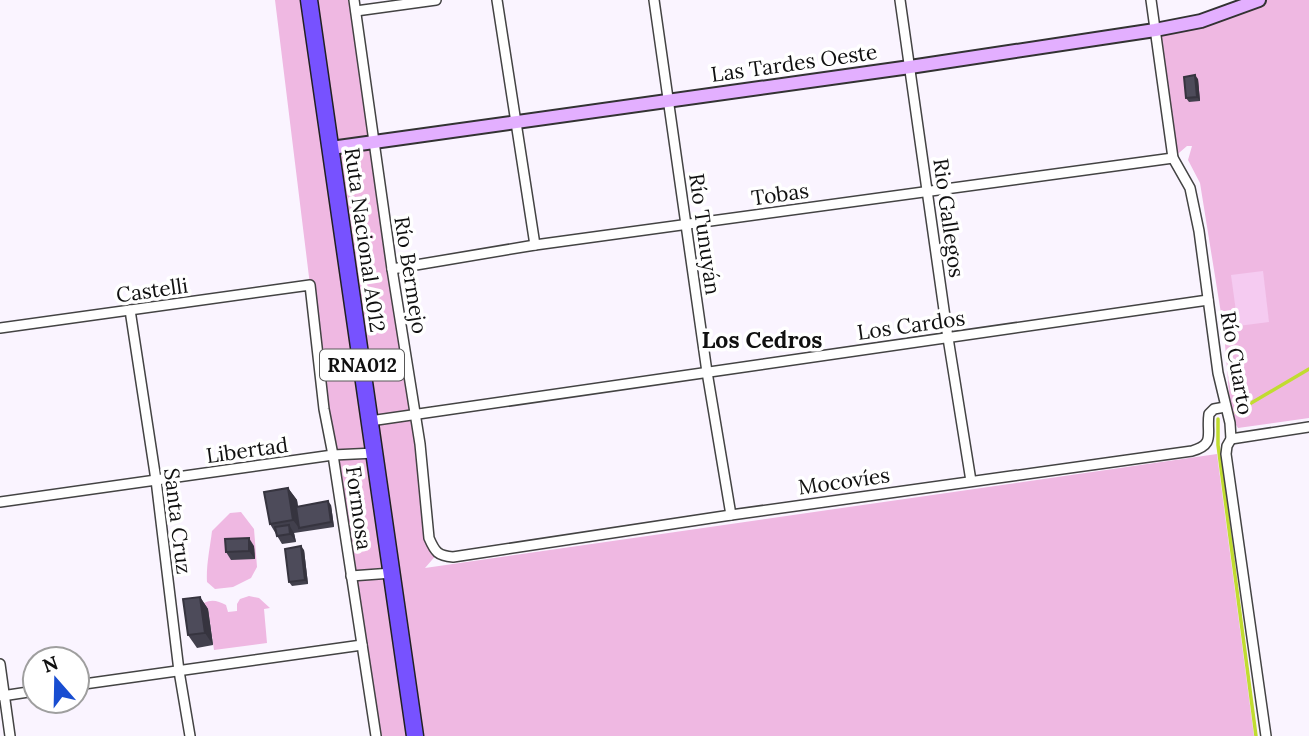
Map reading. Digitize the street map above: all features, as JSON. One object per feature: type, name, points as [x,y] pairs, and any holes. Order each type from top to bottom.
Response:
[{"type":"highway","name":"Ruta Nacional A012","points":[[309,0],[415,736]]},
{"type":"street","name":"Río Bermejo","points":[[354,0],[420,444],[429,538],[438,553]]},
{"type":"street","points":[[356,12],[436,0]]},
{"type":"street","points":[[498,0],[535,245]]},
{"type":"street","name":"Río Tunuyán","points":[[654,0],[731,515]]},
{"type":"street","name":"Rio Gallegos","points":[[900,0],[971,481]]},
{"type":"street","name":"Río Cuarto","points":[[1151,0],[1173,158],[1190,188],[1199,231],[1218,373],[1230,423],[1231,439],[1226,454],[1266,736]]},
{"type":"street","name":"Las Tardes Oeste","points":[[331,148],[1155,30],[1201,21],[1259,0]]},
{"type":"street","name":"Tobas","points":[[392,269],[535,245],[1173,158]]},
{"type":"street","name":"Castelli","points":[[0,328],[310,285]]},
{"type":"street","name":"Formosa","points":[[310,285],[324,409],[376,736]]},
{"type":"street","name":"Los Cardos","points":[[370,421],[1208,300]]},
{"type":"street","name":"Santa Cruz","points":[[130,310],[190,736]]},
{"type":"street","name":"Mocovíes","points":[[438,553],[453,557],[731,515],[1192,451],[1203,448],[1208,443],[1209,414],[1214,409],[1225,407]]},
{"type":"street","points":[[1231,439],[1309,427]]},
{"type":"street","name":"Libertad","points":[[0,502],[333,455],[375,453]]},
{"type":"street","points":[[351,576],[392,573]]},
{"type":"street","points":[[91,683],[362,645]]},
{"type":"street","points":[[0,664],[2,695],[10,736]]},
{"type":"street","points":[[2,695],[21,693]]},
{"type":"shaded area","points":[[275,0],[354,0],[429,538],[438,553],[425,568],[1217,454],[1254,736],[376,736],[310,285]]},
{"type":"shaded area","points":[[1259,0],[1309,0],[1309,418],[1238,428],[1232,418],[1230,406],[1224,332],[1200,183],[1188,160],[1192,146],[1187,146],[1173,158],[1155,30]]},
{"type":"shaded area","points":[[1263,271],[1269,322],[1238,326],[1231,275]]},
{"type":"shaded area","points":[[241,512],[254,529],[257,567],[251,578],[233,587],[215,589],[207,582],[212,531],[230,513]]},
{"type":"shaded area","points":[[249,596],[259,598],[270,608],[264,609],[267,643],[214,650],[208,609],[205,609],[204,603],[218,602],[226,605],[228,612],[237,611],[240,599]]},
{"type":"building","points":[[1195,75],[1197,97],[1186,98],[1184,77]]},
{"type":"building","points":[[288,488],[293,520],[270,524],[264,492]]},
{"type":"building","points":[[328,501],[331,522],[299,528],[296,507]]},
{"type":"building","points":[[289,525],[290,534],[277,536],[275,527]]},
{"type":"building","points":[[249,538],[249,551],[226,552],[225,539]]},
{"type":"building","points":[[301,546],[305,580],[289,582],[285,549]]},
{"type":"building","points":[[200,597],[205,633],[188,635],[183,599]]},
{"type":"waterway","points":[[1236,412],[1309,369]]},
{"type":"waterway","points":[[1218,419],[1218,445],[1256,736]]},
{"type":"district","name":"Los Cedros","points":[[762,339]]}]
